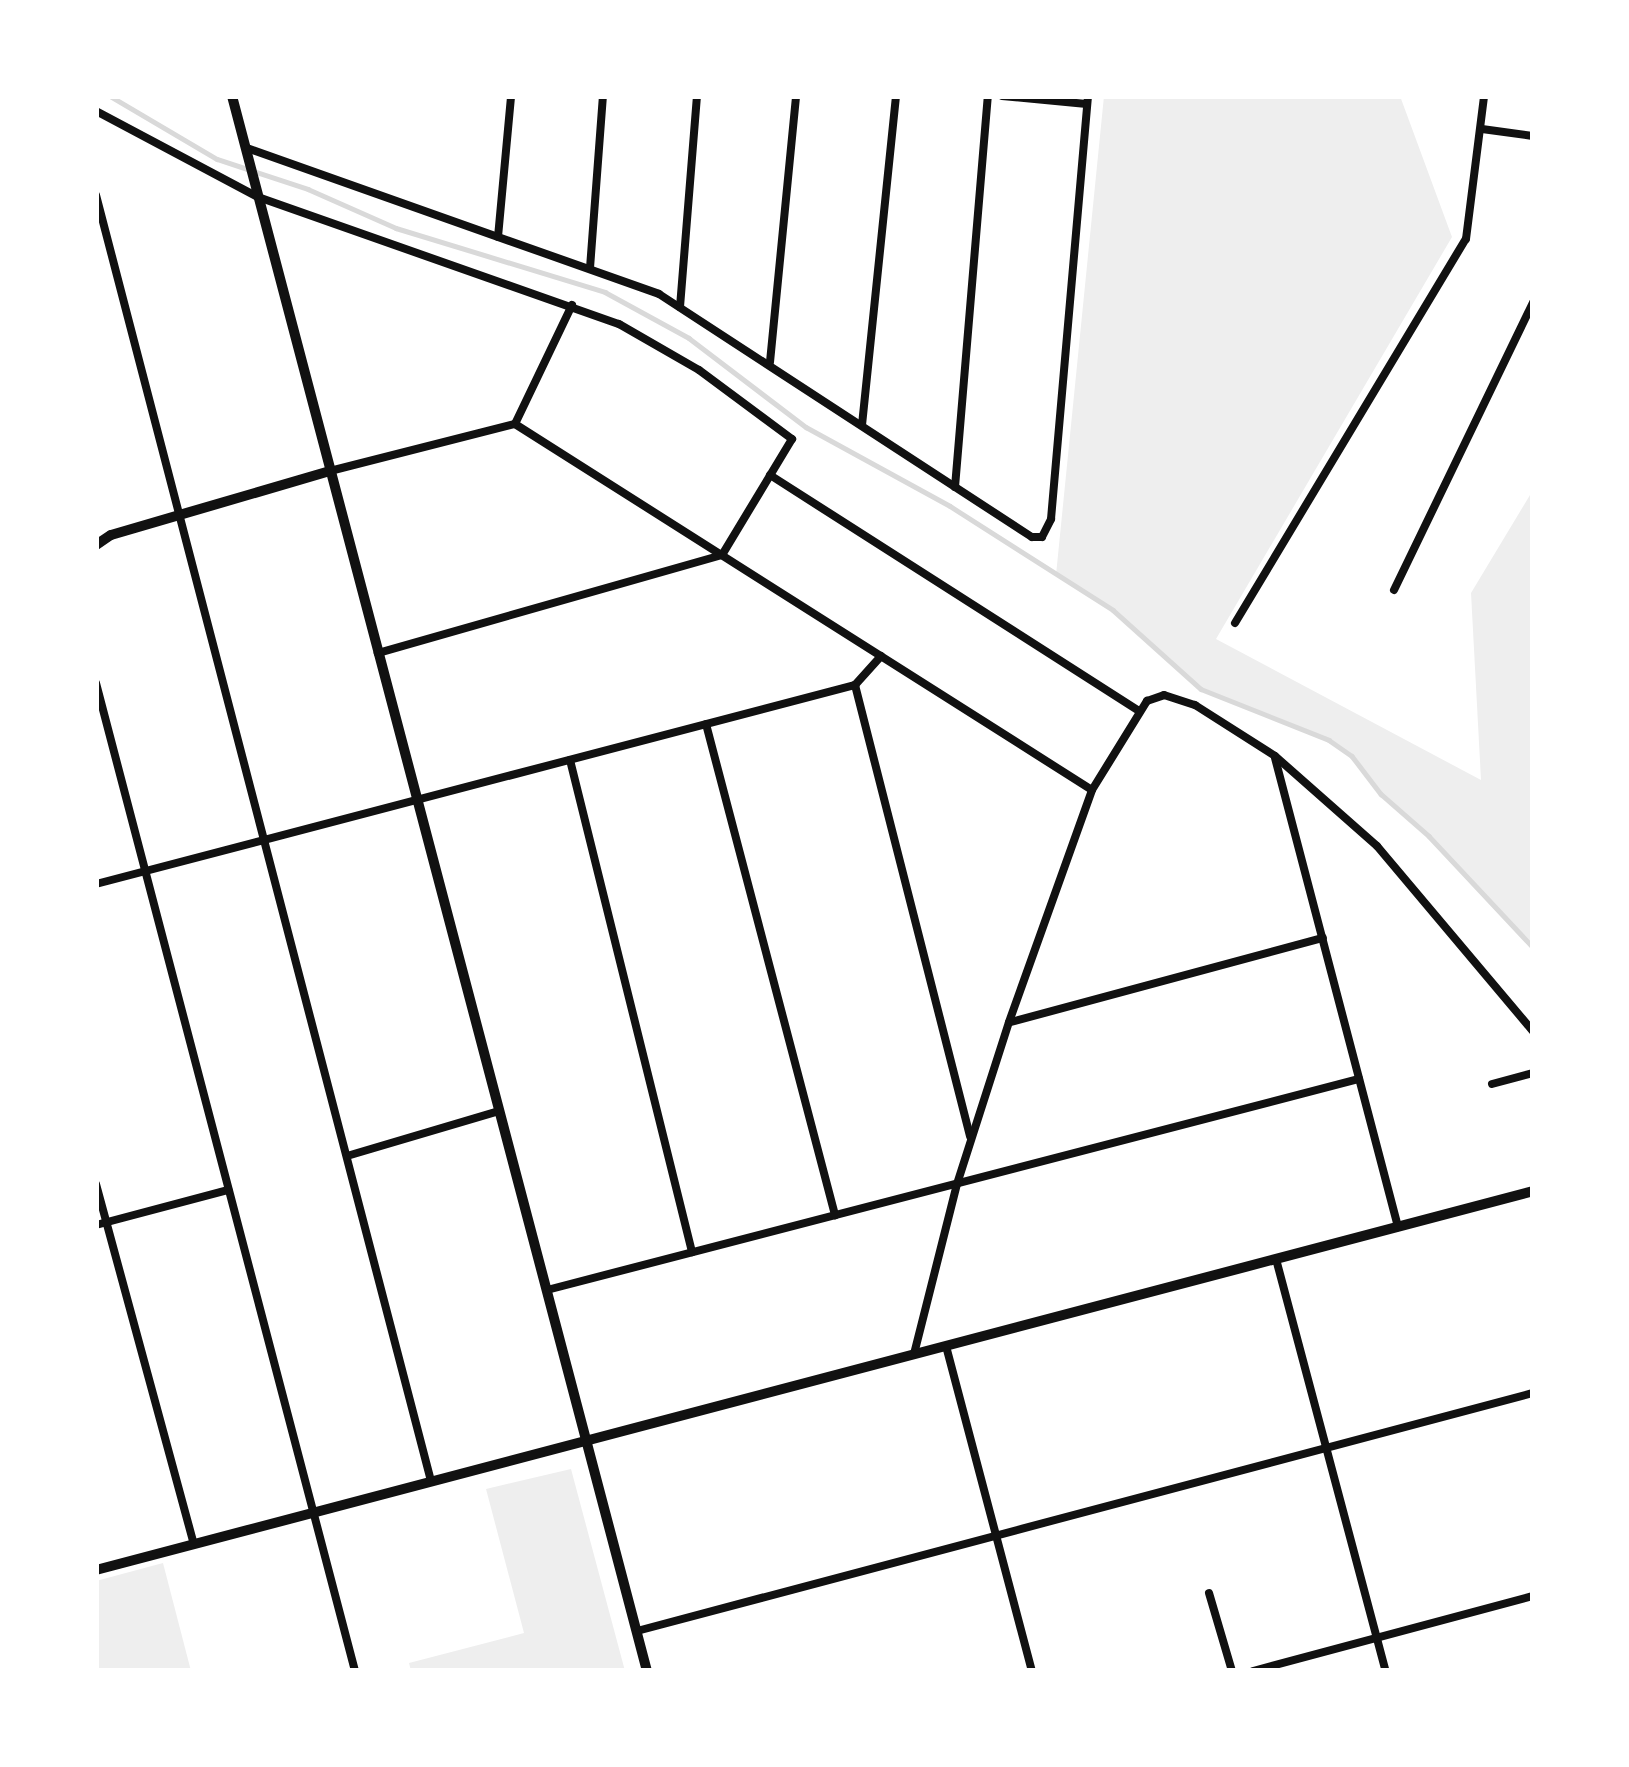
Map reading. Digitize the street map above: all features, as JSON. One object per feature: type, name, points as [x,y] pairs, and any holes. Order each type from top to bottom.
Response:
[{"type":"street","points":[[232,96],[647,1671]]},
{"type":"street","points":[[498,237],[511,96]]},
{"type":"street","points":[[590,268],[603,96]]},
{"type":"street","points":[[680,307],[698,96]]},
{"type":"street","points":[[770,362],[796,96]]},
{"type":"street","points":[[862,425],[896,96]]},
{"type":"street","points":[[955,487],[988,96]]},
{"type":"street","points":[[247,152],[590,268],[680,307],[770,362],[1022,533],[1042,537],[1051,519],[1088,100],[1002,96]]},
{"type":"street","points":[[1235,623],[1466,239],[1484,96]]},
{"type":"street","points":[[96,111],[256,192],[619,324],[700,370],[792,439],[722,555],[378,653]]},
{"type":"street","points":[[1481,129],[1533,136]]},
{"type":"street","points":[[96,194],[431,1481]]},
{"type":"street","points":[[1394,590],[1533,302]]},
{"type":"street","points":[[514,424],[572,304]]},
{"type":"street","points":[[96,545],[112,535],[330,471],[514,424],[1092,790]]},
{"type":"street","points":[[770,475],[1136,710]]},
{"type":"street","points":[[96,884],[855,685],[881,656]]},
{"type":"street","points":[[96,683],[355,1671]]},
{"type":"street","points":[[855,685],[971,1139]]},
{"type":"street","points":[[914,1354],[971,1139],[1092,790],[1136,710],[1164,695],[1195,705],[1275,757],[1377,846],[1533,1031]]},
{"type":"street","points":[[706,724],[835,1215]]},
{"type":"street","points":[[1275,757],[1398,1227]]},
{"type":"street","points":[[570,760],[692,1252]]},
{"type":"street","points":[[1009,1022],[1322,938]]},
{"type":"street","points":[[1492,1084],[1533,1073]]},
{"type":"street","points":[[547,1290],[1360,1079]]},
{"type":"street","points":[[346,1156],[500,1112]]},
{"type":"street","points":[[96,1184],[101,1224],[194,1544]]},
{"type":"street","points":[[101,1224],[228,1190]]},
{"type":"street","points":[[96,1570],[1533,1191]]},
{"type":"street","points":[[1276,1259],[1386,1671]]},
{"type":"street","points":[[946,1346],[1032,1671]]},
{"type":"street","points":[[637,1631],[1533,1393]]},
{"type":"street","points":[[1209,1593],[1232,1671]]},
{"type":"street","points":[[1253,1671],[1533,1596]]},
{"type":"shaded area","points":[[1104,96],[1400,96],[1452,237],[1216,639],[1481,780],[1471,593],[1533,490],[1533,947],[1429,836],[1381,794],[1352,756],[1329,740],[1201,689],[1113,610],[1056,575]]},
{"type":"shaded area","points":[[571,1469],[625,1671],[411,1671],[409,1663],[524,1633],[486,1489]]},
{"type":"shaded area","points":[[163,1563],[191,1671],[96,1671],[96,1581]]},
{"type":"waterway","points":[[110,96],[217,159],[308,189],[396,228],[605,292],[689,338],[806,427],[950,506],[1113,610],[1201,689],[1329,740],[1352,756],[1381,794],[1429,836],[1533,947]]}]
